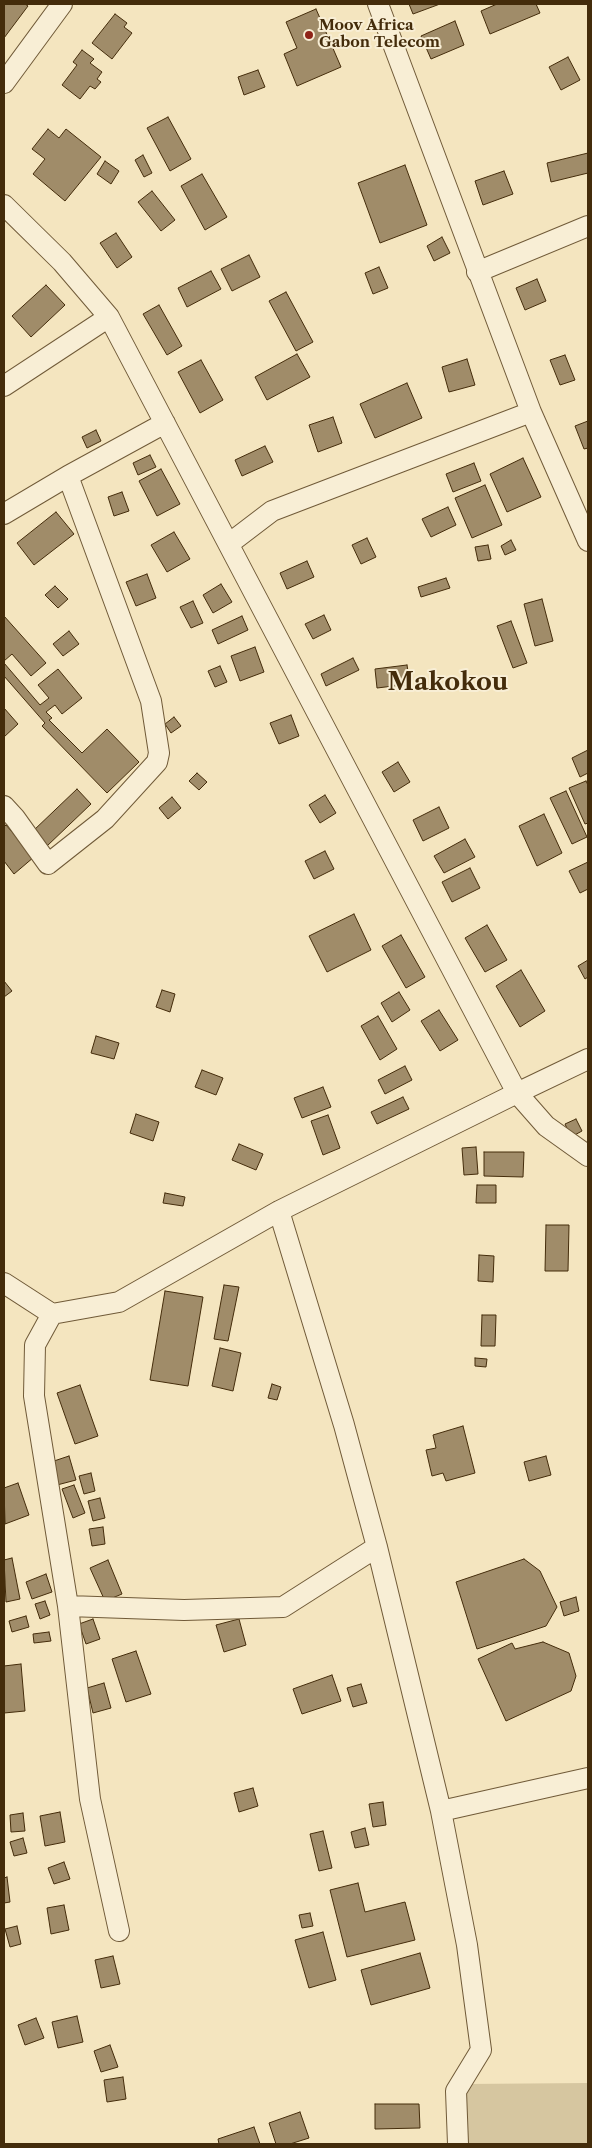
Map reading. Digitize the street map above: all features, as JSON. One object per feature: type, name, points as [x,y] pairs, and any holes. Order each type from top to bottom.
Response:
[{"type":"street","points":[[4,83],[62,4]]},
{"type":"street","points":[[378,4],[531,412],[588,542]]},
{"type":"street","points":[[4,205],[62,262],[109,317],[517,1093],[546,1126],[588,1156]]},
{"type":"street","points":[[477,272],[588,226]]},
{"type":"street","points":[[4,386],[109,317]]},
{"type":"street","points":[[230,544],[272,511],[531,412]]},
{"type":"street","points":[[4,514],[68,476],[165,423]]},
{"type":"street","points":[[4,806],[15,818],[48,864],[105,819],[157,762],[159,753],[152,701],[68,476]]},
{"type":"street","points":[[4,1283],[52,1314],[119,1302],[279,1211],[588,1059]]},
{"type":"street","points":[[279,1211],[344,1425],[377,1547],[441,1811],[466,1944],[480,2050],[456,2091],[458,2144]]},
{"type":"street","points":[[52,1314],[35,1345],[34,1396],[68,1606],[90,1799],[119,1931]]},
{"type":"street","points":[[68,1606],[184,1610],[284,1607],[377,1547]]},
{"type":"street","points":[[441,1811],[588,1778]]},
{"type":"shaded area","points":[[588,2083],[588,2144],[468,2144],[466,2084]]},
{"type":"building","points":[[4,4],[25,4],[28,6],[4,38]]},
{"type":"building","points":[[409,4],[440,4],[413,14]]},
{"type":"building","points":[[497,4],[536,4],[540,13],[490,34],[481,11]]},
{"type":"building","name":"Moov Africa Gabon Telecom","points":[[316,9],[341,67],[297,86],[284,54],[297,48],[286,22]]},
{"type":"building","points":[[115,14],[127,23],[124,27],[132,33],[112,59],[92,43]]},
{"type":"building","points":[[455,21],[464,45],[431,59],[421,36]]},
{"type":"building","points":[[82,50],[94,59],[90,63],[102,72],[97,79],[101,82],[95,89],[90,86],[80,99],[62,85],[77,65],[73,62]]},
{"type":"building","points":[[568,57],[580,80],[561,90],[549,67]]},
{"type":"building","points":[[258,70],[265,87],[244,95],[238,77]]},
{"type":"building","points":[[168,117],[191,159],[170,171],[147,128]]},
{"type":"building","points":[[48,129],[59,138],[66,129],[101,157],[65,201],[33,174],[45,159],[32,149]]},
{"type":"building","points":[[588,153],[588,173],[551,182],[547,163]]},
{"type":"building","points":[[143,155],[152,173],[144,177],[135,160]]},
{"type":"building","points":[[105,161],[119,171],[111,184],[97,174]]},
{"type":"building","points":[[405,165],[427,225],[380,243],[358,183]]},
{"type":"building","points":[[504,171],[513,194],[483,205],[475,181]]},
{"type":"building","points":[[202,174],[227,217],[205,230],[181,186]]},
{"type":"building","points":[[152,191],[175,220],[161,231],[138,202]]},
{"type":"building","points":[[116,233],[132,257],[117,268],[100,243]]},
{"type":"building","points":[[442,237],[450,253],[434,261],[427,246]]},
{"type":"building","points":[[249,255],[260,277],[232,291],[221,269]]},
{"type":"building","points":[[379,267],[388,288],[373,294],[365,273]]},
{"type":"building","points":[[211,271],[221,289],[187,307],[178,288]]},
{"type":"building","points":[[537,279],[546,301],[525,310],[516,288]]},
{"type":"building","points":[[46,285],[65,305],[31,337],[12,316]]},
{"type":"building","points":[[286,292],[313,342],[296,351],[269,301]]},
{"type":"building","points":[[159,305],[182,346],[167,355],[143,314]]},
{"type":"building","points":[[297,354],[310,377],[267,400],[255,377]]},
{"type":"building","points":[[565,355],[575,380],[560,385],[550,360]]},
{"type":"building","points":[[467,359],[475,385],[449,392],[442,367]]},
{"type":"building","points":[[201,360],[223,400],[200,413],[178,372]]},
{"type":"building","points":[[407,383],[422,418],[375,438],[360,404]]},
{"type":"building","points":[[333,417],[342,443],[318,452],[309,425]]},
{"type":"building","points":[[588,421],[588,448],[584,449],[575,426]]},
{"type":"building","points":[[96,430],[101,441],[87,448],[82,437]]},
{"type":"building","points":[[265,446],[273,462],[242,476],[235,460]]},
{"type":"building","points":[[150,455],[156,467],[138,475],[133,463]]},
{"type":"building","points":[[523,458],[541,497],[507,512],[490,474]]},
{"type":"building","points":[[474,463],[481,481],[453,492],[446,474]]},
{"type":"building","points":[[161,469],[180,504],[157,516],[139,481]]},
{"type":"building","points":[[485,485],[502,525],[472,538],[455,498]]},
{"type":"building","points":[[122,492],[129,511],[114,516],[108,497]]},
{"type":"building","points":[[448,507],[456,525],[431,537],[422,519]]},
{"type":"building","points":[[56,512],[74,534],[34,565],[17,543]]},
{"type":"building","points":[[174,532],[190,559],[167,572],[151,545]]},
{"type":"building","points":[[367,538],[376,557],[361,564],[352,545]]},
{"type":"building","points":[[511,540],[516,550],[505,555],[501,546]]},
{"type":"building","points":[[488,545],[491,559],[478,561],[475,547]]},
{"type":"building","points":[[307,561],[314,577],[287,589],[280,573]]},
{"type":"building","points":[[147,574],[156,598],[136,606],[126,582]]},
{"type":"building","points":[[446,578],[450,588],[421,597],[418,587]]},
{"type":"building","points":[[221,584],[232,602],[213,613],[203,595]]},
{"type":"building","points":[[55,586],[68,599],[58,608],[45,595]]},
{"type":"building","points":[[542,599],[553,641],[535,646],[524,604]]},
{"type":"building","points":[[193,601],[203,623],[191,628],[180,607]]},
{"type":"building","points":[[324,615],[331,630],[313,639],[305,624]]},
{"type":"building","points":[[4,616],[46,663],[31,676],[12,654],[4,661]]},
{"type":"building","points":[[242,616],[248,630],[218,644],[212,630]]},
{"type":"building","points":[[511,621],[527,663],[513,668],[497,626]]},
{"type":"building","points":[[69,631],[79,644],[63,656],[53,644]]},
{"type":"building","points":[[255,647],[264,672],[240,681],[231,656]]},
{"type":"building","points":[[353,658],[359,670],[326,686],[321,674]]},
{"type":"building","points":[[4,663],[40,705],[49,698],[38,685],[58,669],[82,698],[62,714],[55,705],[46,712],[52,718],[49,720],[82,753],[107,729],[139,762],[107,793],[42,726],[45,723],[4,676]]},
{"type":"building","points":[[407,665],[410,684],[377,688],[375,669]]},
{"type":"building","points":[[220,666],[227,682],[215,687],[208,671]]},
{"type":"building","points":[[4,708],[18,724],[4,737]]},
{"type":"building","points":[[291,715],[299,736],[279,744],[270,723]]},
{"type":"building","points":[[174,717],[181,726],[171,733],[165,724]]},
{"type":"building","points":[[588,750],[588,773],[580,777],[572,758]]},
{"type":"building","points":[[398,762],[410,782],[394,792],[382,772]]},
{"type":"building","points":[[197,773],[207,782],[199,790],[189,781]]},
{"type":"building","points":[[586,781],[588,785],[588,823],[585,824],[569,788]]},
{"type":"building","points":[[77,789],[91,804],[47,846],[33,831]]},
{"type":"building","points":[[566,791],[587,837],[572,844],[550,798]]},
{"type":"building","points":[[325,795],[336,813],[320,823],[309,805]]},
{"type":"building","points":[[172,797],[181,808],[168,819],[159,808]]},
{"type":"building","points":[[439,807],[449,828],[423,841],[413,820]]},
{"type":"building","points":[[544,814],[562,853],[537,866],[519,826]]},
{"type":"building","points":[[6,825],[34,857],[14,874],[4,861],[4,827]]},
{"type":"building","points":[[465,839],[475,857],[444,873],[434,856]]},
{"type":"building","points":[[325,851],[334,869],[314,879],[305,861]]},
{"type":"building","points":[[588,862],[588,889],[580,893],[569,871]]},
{"type":"building","points":[[470,868],[480,888],[452,902],[442,882]]},
{"type":"building","points":[[354,914],[371,950],[327,972],[309,936]]},
{"type":"building","points":[[487,925],[507,960],[485,972],[465,938]]},
{"type":"building","points":[[401,935],[425,977],[406,988],[382,946]]},
{"type":"building","points":[[588,960],[588,977],[585,979],[578,966]]},
{"type":"building","points":[[521,970],[545,1011],[520,1027],[496,986]]},
{"type":"building","points":[[4,981],[12,991],[4,997]]},
{"type":"building","points":[[162,990],[175,994],[170,1012],[156,1007]]},
{"type":"building","points":[[399,992],[410,1010],[392,1022],[381,1003]]},
{"type":"building","points":[[439,1010],[458,1040],[440,1051],[421,1021]]},
{"type":"building","points":[[378,1016],[397,1049],[380,1060],[361,1026]]},
{"type":"building","points":[[96,1036],[119,1043],[114,1059],[91,1053]]},
{"type":"building","points":[[405,1066],[412,1080],[385,1094],[378,1080]]},
{"type":"building","points":[[202,1070],[223,1078],[216,1095],[195,1087]]},
{"type":"building","points":[[323,1087],[331,1107],[302,1118],[294,1098]]},
{"type":"building","points":[[403,1097],[409,1109],[377,1124],[371,1112]]},
{"type":"building","points":[[136,1114],[159,1122],[153,1141],[130,1133]]},
{"type":"building","points":[[328,1115],[340,1148],[323,1155],[311,1121]]},
{"type":"building","points":[[576,1119],[582,1131],[571,1137],[565,1124]]},
{"type":"building","points":[[239,1144],[263,1154],[256,1170],[232,1160]]},
{"type":"building","points":[[476,1147],[478,1174],[464,1175],[462,1148]]},
{"type":"building","points":[[484,1152],[524,1152],[523,1177],[484,1176]]},
{"type":"building","points":[[477,1185],[496,1185],[496,1203],[476,1203]]},
{"type":"building","points":[[165,1193],[185,1197],[183,1206],[163,1203]]},
{"type":"building","points":[[546,1225],[569,1225],[568,1271],[545,1271]]},
{"type":"building","points":[[479,1255],[494,1256],[493,1282],[478,1281]]},
{"type":"building","points":[[224,1285],[239,1287],[228,1341],[214,1339]]},
{"type":"building","points":[[165,1291],[203,1297],[188,1386],[150,1380]]},
{"type":"building","points":[[482,1315],[496,1315],[495,1346],[481,1346]]},
{"type":"building","points":[[220,1348],[241,1353],[233,1391],[212,1386]]},
{"type":"building","points":[[475,1358],[487,1359],[486,1367],[475,1366]]},
{"type":"building","points":[[272,1384],[281,1387],[277,1400],[268,1398]]},
{"type":"building","points":[[80,1385],[98,1436],[75,1444],[57,1393]]},
{"type":"building","points":[[463,1426],[475,1473],[446,1481],[443,1473],[432,1476],[426,1450],[436,1448],[433,1435]]},
{"type":"building","points":[[69,1456],[76,1480],[57,1485],[51,1462]]},
{"type":"building","points":[[546,1456],[551,1475],[529,1481],[524,1462]]},
{"type":"building","points":[[91,1473],[95,1491],[84,1494],[79,1476]]},
{"type":"building","points":[[18,1483],[29,1515],[5,1524],[4,1488]]},
{"type":"building","points":[[74,1485],[85,1513],[73,1518],[62,1489]]},
{"type":"building","points":[[100,1498],[105,1518],[93,1521],[88,1501]]},
{"type":"building","points":[[103,1527],[105,1544],[92,1546],[89,1529]]},
{"type":"building","points":[[12,1558],[20,1599],[6,1602],[4,1560]]},
{"type":"building","points":[[524,1559],[540,1571],[557,1607],[546,1626],[477,1649],[456,1582]]},
{"type":"building","points":[[108,1560],[122,1594],[105,1601],[90,1568]]},
{"type":"building","points":[[46,1574],[52,1592],[32,1599],[26,1582]]},
{"type":"building","points":[[576,1597],[579,1611],[564,1616],[560,1602]]},
{"type":"building","points":[[45,1601],[50,1615],[40,1619],[35,1604]]},
{"type":"building","points":[[26,1616],[29,1627],[12,1632],[9,1621]]},
{"type":"building","points":[[93,1619],[100,1639],[86,1644],[79,1624]]},
{"type":"building","points":[[239,1619],[246,1645],[224,1652],[216,1625]]},
{"type":"building","points":[[49,1632],[51,1641],[34,1643],[33,1634]]},
{"type":"building","points":[[543,1642],[569,1653],[576,1676],[571,1691],[506,1721],[478,1659],[512,1643],[515,1649]]},
{"type":"building","points":[[136,1651],[151,1694],[126,1702],[112,1659]]},
{"type":"building","points":[[21,1664],[25,1711],[4,1713],[4,1666]]},
{"type":"building","points":[[332,1675],[341,1701],[302,1714],[293,1689]]},
{"type":"building","points":[[104,1683],[111,1708],[93,1713],[87,1688]]},
{"type":"building","points":[[361,1684],[367,1703],[353,1707],[347,1688]]},
{"type":"building","points":[[253,1788],[258,1806],[239,1812],[234,1793]]},
{"type":"building","points":[[383,1802],[386,1825],[373,1827],[369,1804]]},
{"type":"building","points":[[60,1812],[65,1842],[45,1846],[40,1816]]},
{"type":"building","points":[[23,1813],[25,1831],[11,1832],[10,1815]]},
{"type":"building","points":[[365,1828],[369,1845],[355,1848],[351,1832]]},
{"type":"building","points":[[323,1831],[332,1868],[319,1871],[310,1834]]},
{"type":"building","points":[[23,1838],[27,1853],[14,1856],[10,1842]]},
{"type":"building","points":[[64,1862],[70,1879],[54,1884],[48,1868]]},
{"type":"building","points":[[7,1877],[10,1902],[4,1903],[4,1878]]},
{"type":"building","points":[[358,1883],[365,1912],[405,1902],[415,1940],[347,1957],[330,1890]]},
{"type":"building","points":[[64,1905],[69,1930],[51,1934],[47,1908]]},
{"type":"building","points":[[310,1913],[313,1926],[302,1928],[299,1915]]},
{"type":"building","points":[[17,1926],[21,1944],[10,1947],[5,1929]]},
{"type":"building","points":[[323,1932],[336,1980],[309,1988],[295,1940]]},
{"type":"building","points":[[420,1953],[430,1988],[371,2005],[361,1970]]},
{"type":"building","points":[[113,1956],[120,1984],[101,1988],[95,1960]]},
{"type":"building","points":[[77,2016],[83,2042],[58,2048],[52,2022]]},
{"type":"building","points":[[36,2018],[44,2038],[25,2045],[18,2025]]},
{"type":"building","points":[[110,2045],[118,2067],[101,2072],[94,2051]]},
{"type":"building","points":[[123,2077],[126,2099],[107,2102],[104,2080]]},
{"type":"building","points":[[375,2104],[419,2104],[420,2128],[375,2129]]},
{"type":"building","points":[[300,2112],[309,2138],[290,2144],[276,2144],[269,2123]]},
{"type":"building","points":[[254,2127],[260,2144],[219,2144],[218,2139]]},
{"type":"place","name":"Moov Africa Gabon Telecom","points":[[309,35]]},
{"type":"district","name":"Makokou","points":[[448,683]]}]
